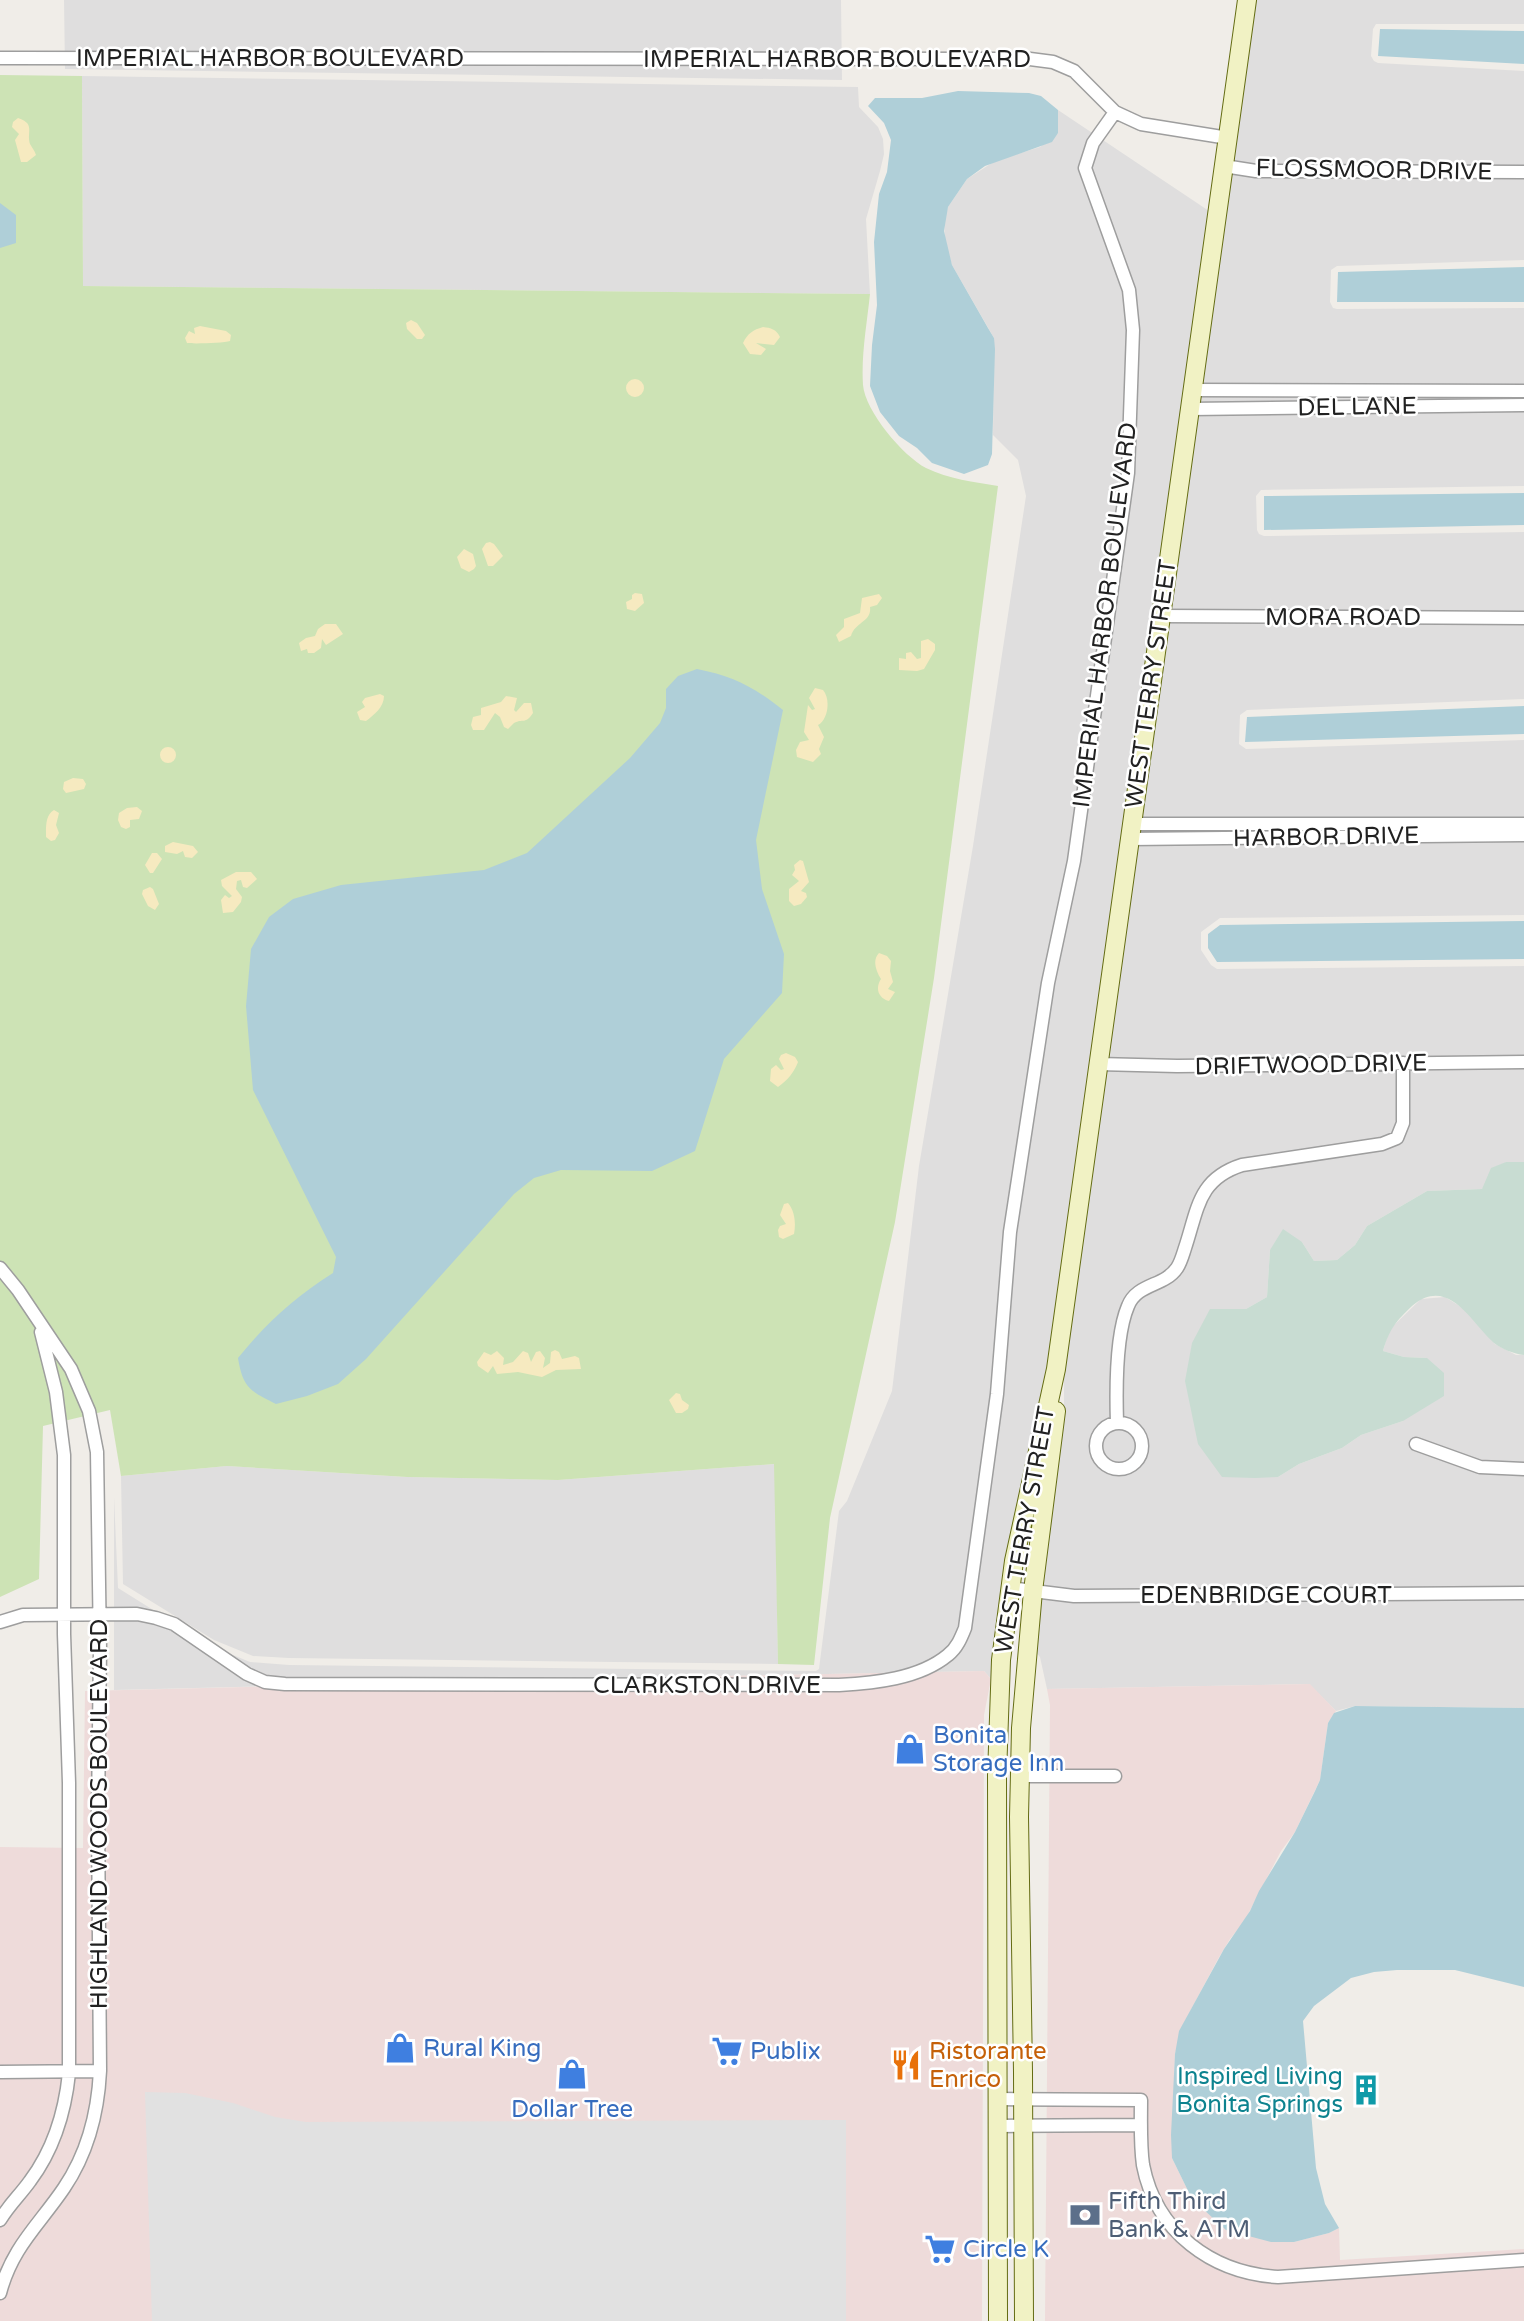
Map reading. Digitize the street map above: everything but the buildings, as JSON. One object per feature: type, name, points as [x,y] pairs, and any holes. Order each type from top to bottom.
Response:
[{"type":"street","name":"WEST TERRY STREET","points":[[998,2321],[997,1776],[1001,1660],[1009,1588],[1056,1369],[1247,0]]},
{"type":"street","name":"IMPERIAL HARBOR BOULEVARD","points":[[0,58],[1030,59],[1053,62],[1074,71],[1115,112],[1093,143],[1085,168],[1129,290],[1132,306],[1128,473],[1074,861],[1045,1006],[1017,1184]]},
{"type":"street","points":[[1115,112],[1161,129],[1228,138]]},
{"type":"street","name":"FLOSSMOOR DRIVE","points":[[1224,166],[1256,171],[1524,172]]},
{"type":"street","points":[[1192,390],[1524,391]]},
{"type":"street","name":"DEL LANE","points":[[1190,409],[1524,405]]},
{"type":"street","name":"MORA ROAD","points":[[1161,616],[1524,618]]},
{"type":"street","name":"HARBOR DRIVE","points":[[1130,832],[1524,824]]},
{"type":"street","name":"HARBOR DRIVE","points":[[1130,832],[1524,835]]},
{"type":"street","name":"DRIFTWOOD DRIVE","points":[[1098,1063],[1177,1066],[1524,1062]]},
{"type":"street","points":[[1117,1423],[1120,1352],[1128,1306],[1137,1292],[1167,1279],[1178,1266],[1203,1192],[1213,1179],[1226,1170],[1242,1165],[1382,1144],[1397,1138],[1404,1123],[1403,1063]]},
{"type":"street","name":"CLARKSTON DRIVE","points":[[0,1622],[23,1615],[137,1614],[156,1618],[174,1625],[247,1674],[265,1682],[285,1684],[839,1685],[896,1678],[934,1664],[948,1655],[959,1643],[965,1628],[998,1394],[1007,1252],[1017,1184]]},
{"type":"street","name":"HIGHLAND WOODS BOULEVARD","points":[[0,1268],[71,1369],[81,1390],[94,1432],[98,1472],[100,2071],[95,2113],[80,2159],[65,2187],[17,2250],[0,2292]]},
{"type":"street","name":"HIGHLAND WOODS BOULEVARD","points":[[0,2220],[9,2204],[30,2182],[51,2146],[64,2110],[69,2073],[69,1783],[64,1614],[64,1455],[61,1423],[40,1325]]},
{"type":"street","name":"WEST TERRY STREET","points":[[1024,2321],[1019,1776],[1022,1695],[1056,1411],[1056,1369]]},
{"type":"street","points":[[1416,1444],[1480,1467],[1524,1469]]},
{"type":"street","name":"EDENBRIDGE COURT","points":[[1009,1588],[1074,1596],[1524,1593]]},
{"type":"street","points":[[1019,1776],[1115,1776]]},
{"type":"street","points":[[0,2072],[100,2071]]},
{"type":"street","points":[[998,2099],[1141,2100],[1143,2163],[1156,2204],[1168,2224],[1185,2242],[1204,2256],[1240,2272],[1278,2277],[1524,2260]]},
{"type":"street","points":[[998,2126],[1142,2125]]},
{"type":"shaded area","points":[[64,0],[841,0],[842,80],[65,69]]},
{"type":"shaded area","points":[[1255,0],[1524,0],[1524,24],[1376,24],[1373,29],[1371,56],[1378,63],[1524,71],[1524,260],[1337,266],[1331,270],[1330,302],[1333,308],[1337,309],[1524,308],[1524,486],[1261,490],[1256,496],[1257,530],[1264,536],[1524,532],[1524,699],[1247,710],[1240,715],[1239,744],[1246,749],[1524,740],[1524,915],[1220,918],[1201,932],[1201,950],[1217,969],[1524,966],[1524,1162],[1506,1162],[1482,1189],[1427,1191],[1367,1226],[1355,1245],[1337,1260],[1314,1261],[1302,1242],[1270,1250],[1267,1297],[1246,1309],[1278,1477],[1299,1464],[1342,1448],[1361,1435],[1403,1421],[1427,1358],[1404,1357],[1383,1351],[1389,1330],[1421,1299],[1445,1297],[1466,1310],[1495,1344],[1516,1355],[1524,1355],[1524,1708],[1355,1706],[1336,1711],[1309,1684],[1047,1689],[1040,1657],[1035,1651],[1064,1412],[1064,1370]]},
{"type":"shaded area","points":[[82,76],[858,87],[859,107],[878,127],[883,139],[884,154],[866,219],[870,294],[83,286]]},
{"type":"shaded area","points":[[1058,110],[1209,211],[1048,1361],[1006,1560],[991,1679],[984,1671],[114,1690],[114,1497],[118,1588],[211,1646],[250,1662],[289,1665],[819,1669],[839,1511],[847,1501],[892,1391],[919,1166],[973,846],[1026,496],[1018,460],[993,435],[994,338],[952,265],[945,242],[944,219],[948,207],[967,179],[995,161],[1040,147],[1058,133]]},
{"type":"shaded area","points":[[775,1464],[778,1664],[253,1656],[214,1640],[123,1584],[121,1476],[227,1466],[407,1477],[558,1480]]},
{"type":"shaded area","points":[[984,1671],[991,1679],[984,1715],[982,2321],[0,2321],[0,1847],[83,1848],[85,1691]]},
{"type":"shaded area","points":[[1310,1684],[1336,1711],[1328,1723],[1320,1780],[1295,1832],[1281,1851],[1244,1922],[1218,1959],[1185,2021],[1175,2054],[1172,2158],[1192,2199],[1226,2229],[1237,2234],[1294,2242],[1339,2228],[1340,2260],[1524,2249],[1524,2321],[1045,2321],[1050,1705],[1047,1689]]},
{"type":"shaded area","points":[[145,2092],[185,2093],[233,2103],[275,2117],[306,2122],[846,2120],[846,2321],[152,2321]]},
{"type":"green space","points":[[0,75],[82,76],[83,286],[870,294],[863,385],[865,396],[878,420],[907,454],[926,468],[953,477],[998,486],[934,978],[895,1222],[830,1518],[814,1665],[778,1664],[774,1464],[558,1480],[407,1477],[227,1466],[121,1476],[110,1410],[43,1426],[39,1579],[0,1597]]},
{"type":"green space","points":[[1506,1162],[1524,1162],[1524,1355],[1508,1351],[1494,1343],[1468,1314],[1448,1299],[1437,1296],[1425,1298],[1397,1321],[1383,1351],[1404,1357],[1427,1358],[1444,1373],[1444,1396],[1403,1421],[1361,1435],[1342,1448],[1299,1464],[1278,1477],[1222,1477],[1198,1444],[1185,1381],[1192,1343],[1210,1309],[1246,1309],[1267,1297],[1270,1250],[1283,1229],[1302,1242],[1314,1261],[1337,1260],[1355,1245],[1367,1226],[1427,1191],[1482,1189],[1491,1168]]},
{"type":"sand","points":[[18,118],[29,126],[29,140],[36,155],[27,162],[21,162],[15,140],[19,134],[12,127]]},
{"type":"sand","points":[[411,320],[417,323],[425,335],[422,339],[417,339],[407,329],[406,323]]},
{"type":"sand","points":[[200,326],[226,331],[231,335],[230,341],[187,343],[185,338],[189,331],[195,334],[194,328]]},
{"type":"sand","points":[[763,327],[773,329],[780,337],[774,345],[756,343],[766,349],[761,355],[750,354],[743,343],[751,332]]},
{"type":"sand","points":[[635,379],[641,382],[644,388],[641,394],[635,397],[629,394],[626,388],[629,382]]},
{"type":"sand","points":[[490,542],[503,556],[493,566],[488,566],[482,549]]},
{"type":"sand","points":[[464,549],[473,554],[476,566],[469,572],[461,568],[457,557]]},
{"type":"sand","points":[[635,593],[642,594],[644,603],[635,611],[627,609],[626,602],[632,599]]},
{"type":"sand","points":[[879,594],[882,598],[877,605],[870,607],[866,619],[851,636],[839,642],[836,635],[844,627],[844,619],[860,613],[862,598]]},
{"type":"sand","points":[[325,624],[336,624],[343,634],[326,645],[322,639],[321,648],[314,653],[308,653],[307,649],[301,651],[299,643],[315,636],[318,629]]},
{"type":"sand","points":[[928,639],[935,644],[935,650],[924,669],[899,670],[899,658],[906,659],[906,653],[911,652],[917,659],[921,658],[921,641]]},
{"type":"sand","points":[[815,688],[823,690],[828,704],[824,719],[818,725],[824,737],[819,749],[821,754],[813,762],[797,757],[796,750],[800,742],[809,740],[804,732],[808,705],[812,710],[815,709],[809,698]]},
{"type":"sand","points":[[380,694],[384,696],[384,700],[378,710],[366,721],[360,720],[357,712],[365,707],[362,702],[365,698]]},
{"type":"sand","points":[[506,696],[517,698],[514,710],[516,712],[524,703],[531,703],[533,713],[528,719],[514,723],[508,729],[495,713],[484,730],[473,730],[473,717],[481,715],[481,708],[501,702]]},
{"type":"sand","points":[[168,747],[174,749],[174,761],[168,763],[162,761],[160,755],[162,749]]},
{"type":"sand","points":[[73,778],[83,779],[86,784],[84,789],[66,793],[63,789],[64,782]]},
{"type":"sand","points":[[137,807],[142,811],[139,819],[130,820],[130,827],[126,829],[121,827],[119,813],[127,808]]},
{"type":"sand","points":[[54,810],[59,813],[56,825],[59,833],[55,840],[51,841],[46,837],[46,826],[49,815]]},
{"type":"sand","points":[[173,842],[193,846],[198,852],[192,858],[185,857],[183,851],[177,854],[165,852],[165,846]]},
{"type":"sand","points":[[152,853],[157,853],[162,859],[153,873],[150,873],[145,865]]},
{"type":"sand","points":[[800,860],[803,861],[809,882],[801,891],[806,893],[807,897],[801,904],[794,906],[789,901],[789,889],[799,881],[792,875],[794,865]]},
{"type":"sand","points":[[236,872],[251,872],[257,879],[247,888],[243,887],[241,880],[237,881],[236,889],[242,897],[241,902],[233,912],[223,913],[221,900],[225,895],[229,898],[232,896],[222,886],[221,880]]},
{"type":"sand","points":[[150,887],[159,904],[155,910],[148,906],[142,894],[143,890]]},
{"type":"sand","points":[[879,953],[891,961],[893,982],[888,989],[895,992],[889,1001],[882,998],[879,992],[881,979],[875,962]]},
{"type":"sand","points":[[786,1053],[795,1057],[798,1062],[790,1076],[778,1087],[770,1081],[771,1069],[776,1065],[781,1070],[784,1069],[779,1059]]},
{"type":"sand","points":[[788,1203],[794,1214],[795,1230],[794,1234],[783,1239],[779,1237],[778,1230],[786,1224],[780,1215],[784,1204]]},
{"type":"sand","points":[[555,1350],[562,1359],[575,1356],[579,1358],[581,1369],[556,1370],[542,1377],[518,1372],[497,1374],[493,1366],[488,1373],[478,1366],[477,1362],[484,1352],[491,1355],[497,1351],[504,1358],[503,1365],[513,1362],[523,1351],[528,1353],[531,1362],[536,1352],[540,1351],[545,1358],[543,1368],[550,1363],[551,1352]]},
{"type":"sand","points":[[676,1393],[689,1405],[682,1413],[676,1413],[669,1400]]},
{"type":"water","points":[[1380,29],[1524,31],[1524,64],[1378,56]]},
{"type":"water","points":[[958,91],[1029,93],[1041,96],[1058,110],[1058,133],[1052,142],[985,166],[967,179],[948,207],[944,231],[952,265],[994,338],[995,349],[992,454],[988,465],[964,474],[932,463],[917,448],[899,436],[880,412],[870,386],[877,305],[874,242],[879,194],[887,172],[891,140],[884,123],[868,106],[875,98],[922,98]]},
{"type":"water","points":[[0,203],[16,215],[16,243],[0,248]]},
{"type":"water","points":[[1524,267],[1524,302],[1337,302],[1338,272]]},
{"type":"water","points":[[1524,493],[1524,525],[1264,530],[1264,496]]},
{"type":"water","points":[[697,669],[743,684],[783,710],[756,840],[762,889],[784,954],[782,993],[724,1059],[695,1151],[652,1171],[561,1170],[534,1178],[514,1194],[366,1359],[338,1384],[276,1404],[260,1396],[245,1382],[238,1358],[282,1311],[333,1273],[336,1257],[253,1090],[246,1006],[251,949],[269,917],[293,899],[341,885],[484,870],[527,853],[630,758],[660,723],[666,708],[666,689],[678,676]]},
{"type":"water","points":[[1524,706],[1524,734],[1245,742],[1247,717]]},
{"type":"water","points":[[1524,921],[1524,959],[1217,962],[1208,948],[1208,934],[1220,925]]},
{"type":"water","points":[[1355,1706],[1524,1708],[1524,1987],[1455,1970],[1374,1972],[1351,1978],[1314,2006],[1303,2021],[1316,2168],[1325,2204],[1339,2228],[1294,2242],[1271,2242],[1226,2230],[1192,2199],[1172,2158],[1175,2054],[1179,2031],[1224,1949],[1250,1911],[1295,1832],[1315,1791],[1320,1780],[1328,1723],[1334,1713]]},
{"type":"place","name":"Bonita Storage Inn","points":[[910,1749]]},
{"type":"place","name":"Rural King","points":[[400,2048]]},
{"type":"place","name":"Publix","points":[[727,2051]]},
{"type":"place","name":"Ristorante Enrico","points":[[906,2065]]},
{"type":"place","name":"Dollar Tree","points":[[572,2074]]},
{"type":"place","name":"Inspired Living Bonita Springs","points":[[1366,2090]]},
{"type":"place","name":"Fifth Third Bank & ATM","points":[[1085,2215]]},
{"type":"place","name":"Circle K","points":[[940,2249]]}]
